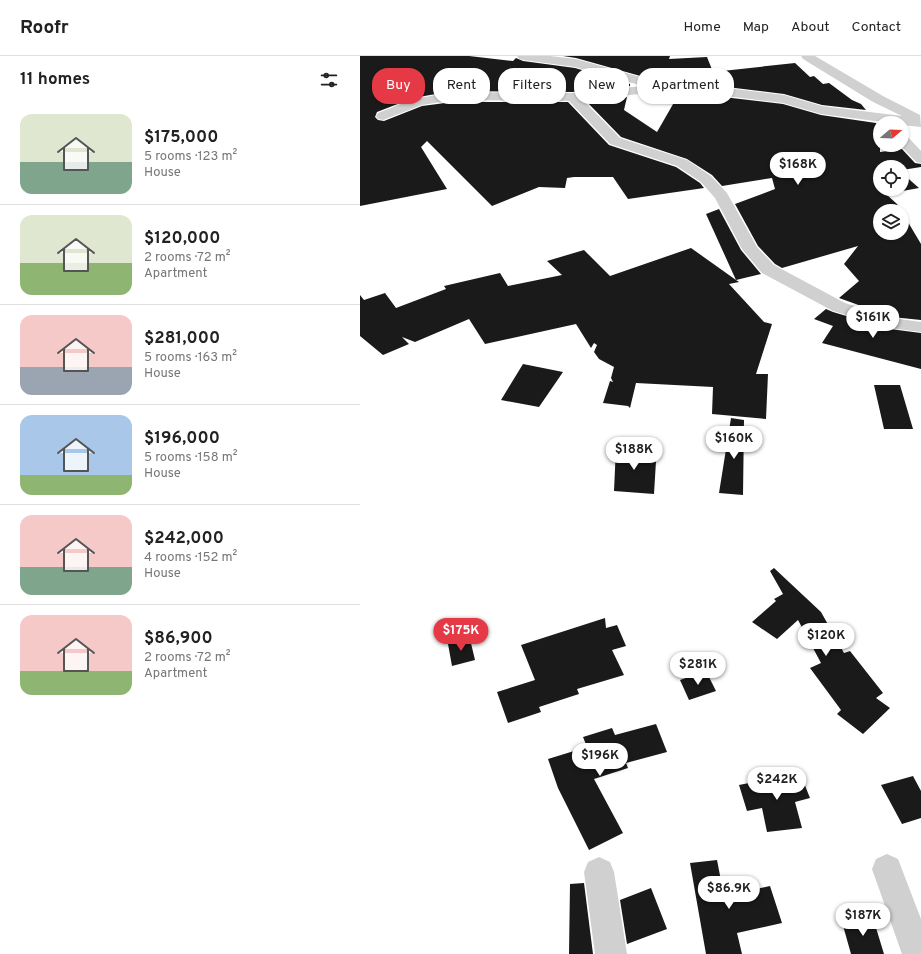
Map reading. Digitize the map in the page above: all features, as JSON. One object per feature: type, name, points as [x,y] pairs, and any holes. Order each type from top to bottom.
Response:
[{"type":"street","points":[[523,56],[576,63],[637,80]]},
{"type":"street","points":[[808,56],[878,99],[921,122]]},
{"type":"street","points":[[383,116],[419,102],[453,96],[573,97],[637,91]]},
{"type":"street","points":[[734,93],[784,99],[821,110],[873,119]]},
{"type":"street","points":[[573,97],[615,141],[682,163],[706,178],[722,196],[750,249],[768,269],[839,307],[890,323],[921,328]]},
{"type":"street","points":[[909,122],[921,122]]},
{"type":"street","points":[[909,147],[921,159]]},
{"type":"street","points":[[888,869],[918,954]]},
{"type":"street","points":[[599,872],[611,954]]},
{"type":"building","points":[[360,56],[469,56],[513,61],[516,58],[523,61],[575,68],[573,92],[566,92],[566,68],[498,68],[498,91],[490,91],[490,68],[433,68],[433,94],[425,96],[425,68],[372,68],[372,104],[398,104],[377,112],[375,117],[378,120],[384,121],[422,106],[438,104],[490,104],[490,102],[498,102],[498,104],[566,104],[566,102],[568,102],[609,145],[676,167],[700,183],[704,188],[628,199],[613,177],[574,177],[567,178],[565,188],[539,187],[492,206],[427,141],[421,147],[447,189],[360,206]]},
{"type":"building","points":[[563,56],[670,56],[669,59],[707,57],[711,68],[637,68],[637,75],[629,73],[629,68],[612,68]]},
{"type":"building","points":[[795,63],[810,77],[814,76],[823,84],[829,83],[852,100],[861,104],[866,110],[822,105],[784,94],[734,88],[734,70]]},
{"type":"building","points":[[734,98],[783,104],[821,115],[873,123],[873,152],[905,152],[915,163],[921,164],[921,167],[909,169],[909,160],[873,160],[873,196],[888,196],[897,204],[873,204],[873,240],[909,240],[909,224],[921,244],[921,320],[892,317],[839,298],[859,281],[844,264],[858,246],[782,268],[775,264],[758,246],[735,204],[775,189],[772,178],[722,186],[712,175],[687,159],[621,137],[589,104],[625,104],[624,110],[657,132],[673,104],[734,104]]},
{"type":"building","points":[[909,179],[919,188],[909,190]]},
{"type":"building","points":[[719,209],[741,250],[761,274],[736,280],[706,214]]},
{"type":"building","points":[[691,248],[739,282],[729,284],[764,322],[772,324],[756,374],[768,374],[766,419],[712,414],[713,387],[636,383],[630,408],[628,406],[603,403],[610,381],[613,382],[611,378],[614,367],[599,359],[594,352],[597,345],[594,343],[591,348],[576,324],[485,344],[469,319],[415,342],[402,337],[409,344],[383,355],[360,336],[360,295],[364,300],[385,293],[396,308],[446,289],[444,286],[500,273],[508,286],[562,275],[547,261],[584,250],[610,276]]},
{"type":"building","points":[[826,309],[890,329],[921,333],[921,369],[822,343],[833,326],[814,319]]},
{"type":"building","points":[[523,364],[563,372],[539,407],[501,400]]},
{"type":"building","points":[[874,385],[900,385],[913,429],[884,429]]},
{"type":"building","points":[[731,418],[744,420],[743,495],[719,493]]},
{"type":"building","points":[[616,447],[650,447],[650,462],[656,461],[654,494],[614,491]]},
{"type":"building","points":[[774,568],[821,612],[844,653],[850,651],[883,693],[876,698],[890,708],[863,734],[837,714],[841,710],[810,668],[821,663],[798,620],[777,639],[752,622],[776,601],[774,599],[783,594],[770,571]]},
{"type":"building","points":[[605,618],[606,628],[617,625],[626,646],[612,650],[624,675],[577,689],[579,694],[539,707],[541,712],[508,723],[497,692],[535,680],[521,645]]},
{"type":"building","points":[[470,639],[475,660],[452,666],[448,644]]},
{"type":"building","points":[[706,671],[716,691],[689,700],[680,680]]},
{"type":"building","points":[[656,724],[667,752],[626,763],[628,768],[594,779],[623,833],[589,850],[558,788],[548,759],[587,747],[583,737],[612,728],[615,735]]},
{"type":"building","points":[[800,773],[810,798],[795,802],[802,828],[767,832],[762,808],[747,811],[739,785]]},
{"type":"building","points":[[913,776],[921,791],[921,818],[902,824],[881,785]]},
{"type":"building","points":[[717,860],[724,896],[770,886],[782,923],[737,933],[742,954],[706,954],[690,863]]},
{"type":"building","points":[[584,883],[593,954],[569,954],[570,884]]},
{"type":"building","points":[[651,888],[667,929],[627,944],[620,900]]},
{"type":"building","points":[[873,918],[884,954],[851,954],[842,922]]}]
